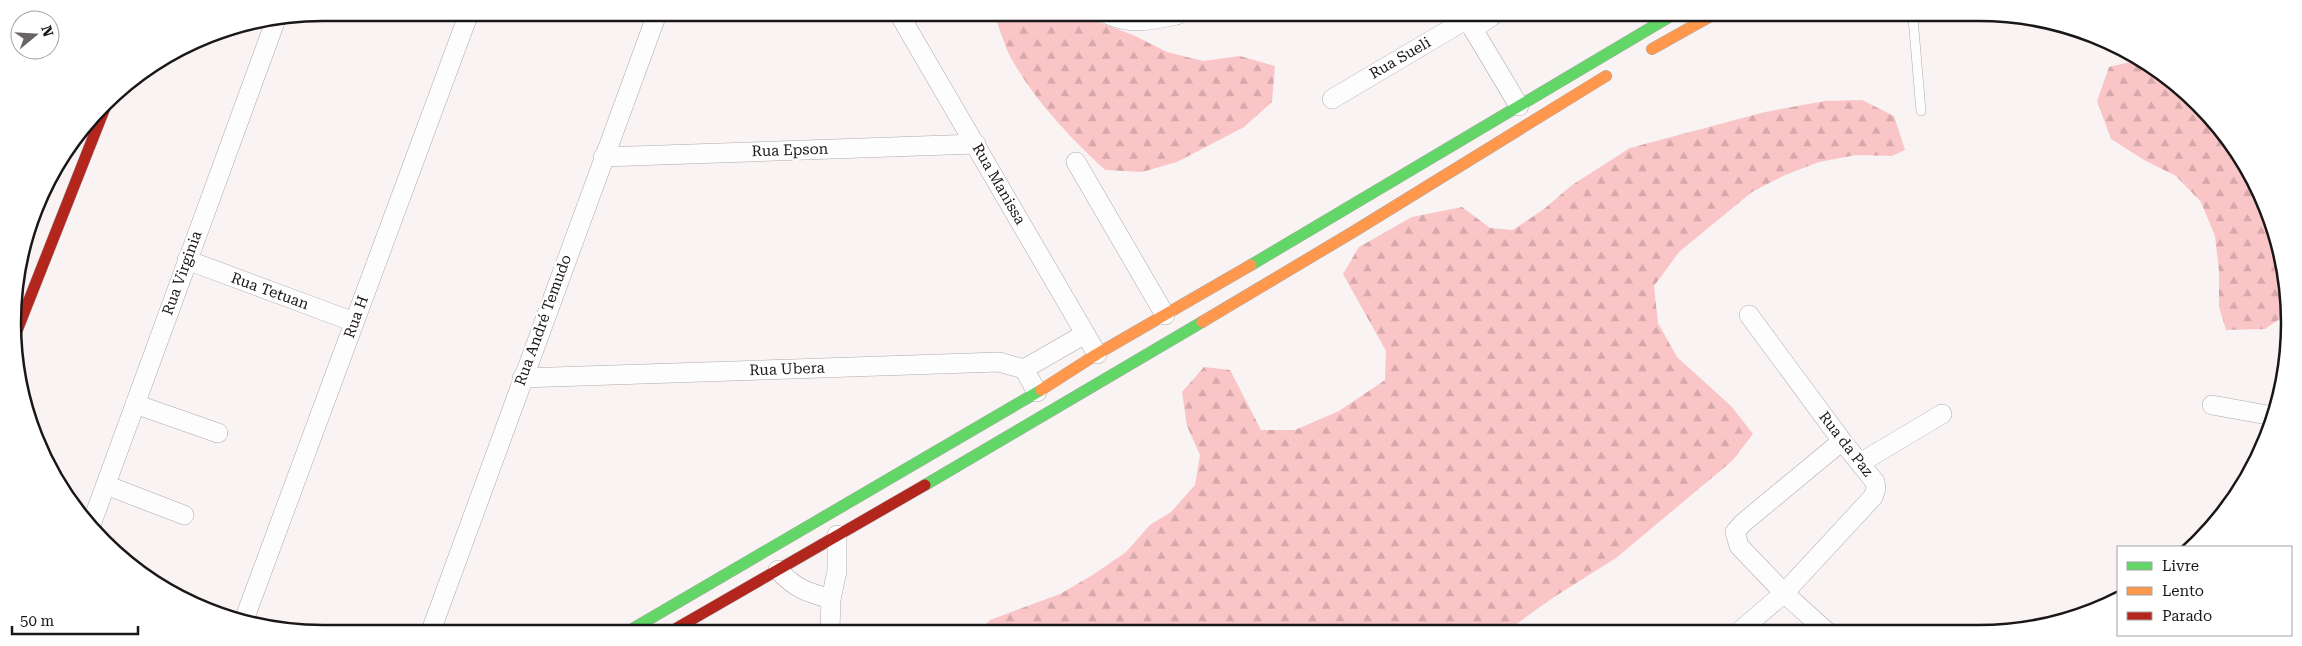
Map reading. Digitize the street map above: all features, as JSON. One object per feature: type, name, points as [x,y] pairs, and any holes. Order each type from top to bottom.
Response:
[{"type":"main road","points":[[639,625],[1037,392],[1098,354],[1662,21]]},
{"type":"main road","points":[[1638,56],[1702,21]]},
{"type":"main road","points":[[682,625],[1353,232],[1613,72]]},
{"type":"main road","points":[[22,308],[29,276],[99,121]]},
{"type":"street","name":"Rua H","points":[[246,614],[466,21]]},
{"type":"street","name":"Rua André Temudo","points":[[433,625],[654,21]]},
{"type":"street","name":"Rua Manissa","points":[[903,21],[1098,354]]},
{"type":"street","points":[[1128,21],[1149,21]]},
{"type":"street","points":[[1470,21],[1519,106]]},
{"type":"street","name":"Rua Sueli","points":[[1332,99],[1470,21]]},
{"type":"street","name":"Rua Virginia","points":[[93,519],[274,26]]},
{"type":"street","name":"Rua Epson","points":[[603,157],[976,144]]},
{"type":"street","points":[[1076,162],[1165,315]]},
{"type":"street","name":"Rua Tetuan","points":[[187,260],[354,322]]},
{"type":"street","name":"Rua da Paz","points":[[1747,625],[1784,593],[1873,497],[1876,489],[1875,482],[1842,441],[1749,315]]},
{"type":"street","points":[[1037,392],[1024,369],[1085,334]]},
{"type":"street","name":"Rua Ubera","points":[[522,378],[999,362],[1024,369]]},
{"type":"street","points":[[135,404],[218,433]]},
{"type":"street","points":[[2212,405],[2266,415]]},
{"type":"street","points":[[1860,463],[1942,414]]},
{"type":"street","points":[[1820,625],[1784,593],[1739,546],[1735,532],[1743,523],[1842,441]]},
{"type":"street","points":[[106,485],[184,515]]},
{"type":"street","points":[[830,625],[831,599],[837,571],[837,536]]},
{"type":"street","points":[[778,570],[792,585],[831,599]]},
{"type":"lane","points":[[1913,21],[1921,111]]},
{"type":"green space","points":[[996,21],[1098,21],[1133,35],[1167,52],[1203,61],[1240,56],[1275,66],[1272,102],[1244,127],[1177,162],[1142,172],[1105,170],[1078,145],[1042,104],[1020,74]]},
{"type":"green space","points":[[2130,62],[2147,72],[2178,96],[2206,124],[2230,155],[2258,208],[2275,264],[2281,318],[2265,329],[2226,330],[2219,307],[2219,271],[2215,236],[2201,202],[2176,176],[2144,160],[2111,139],[2097,101],[2109,67]]},
{"type":"green space","points":[[1862,100],[1894,116],[1905,150],[1892,156],[1856,155],[1819,162],[1785,175],[1752,192],[1679,252],[1654,286],[1658,323],[1677,357],[1732,407],[1753,434],[1732,461],[1616,558],[1551,599],[1515,625],[985,625],[990,620],[1060,594],[1091,576],[1126,552],[1150,525],[1171,512],[1195,485],[1200,455],[1187,426],[1182,392],[1204,367],[1230,370],[1261,430],[1295,430],[1339,411],[1385,380],[1386,351],[1343,274],[1359,247],[1412,217],[1462,207],[1490,228],[1513,230],[1544,209],[1572,185],[1630,148],[1765,112],[1825,101]]},
{"type":"traffic: fast","points":[[1251,265],[1662,21]]},
{"type":"traffic: fast","points":[[925,485],[1202,322]]},
{"type":"traffic: fast","points":[[639,625],[1041,390]]},
{"type":"traffic: slow","points":[[1652,49],[1702,21]]},
{"type":"traffic: slow","points":[[1202,322],[1353,232],[1606,76]]},
{"type":"traffic: slow","points":[[1041,390],[1097,354],[1251,265]]},
{"type":"traffic: jam","points":[[21,320],[100,120]]},
{"type":"traffic: jam","points":[[682,625],[925,485]]}]
